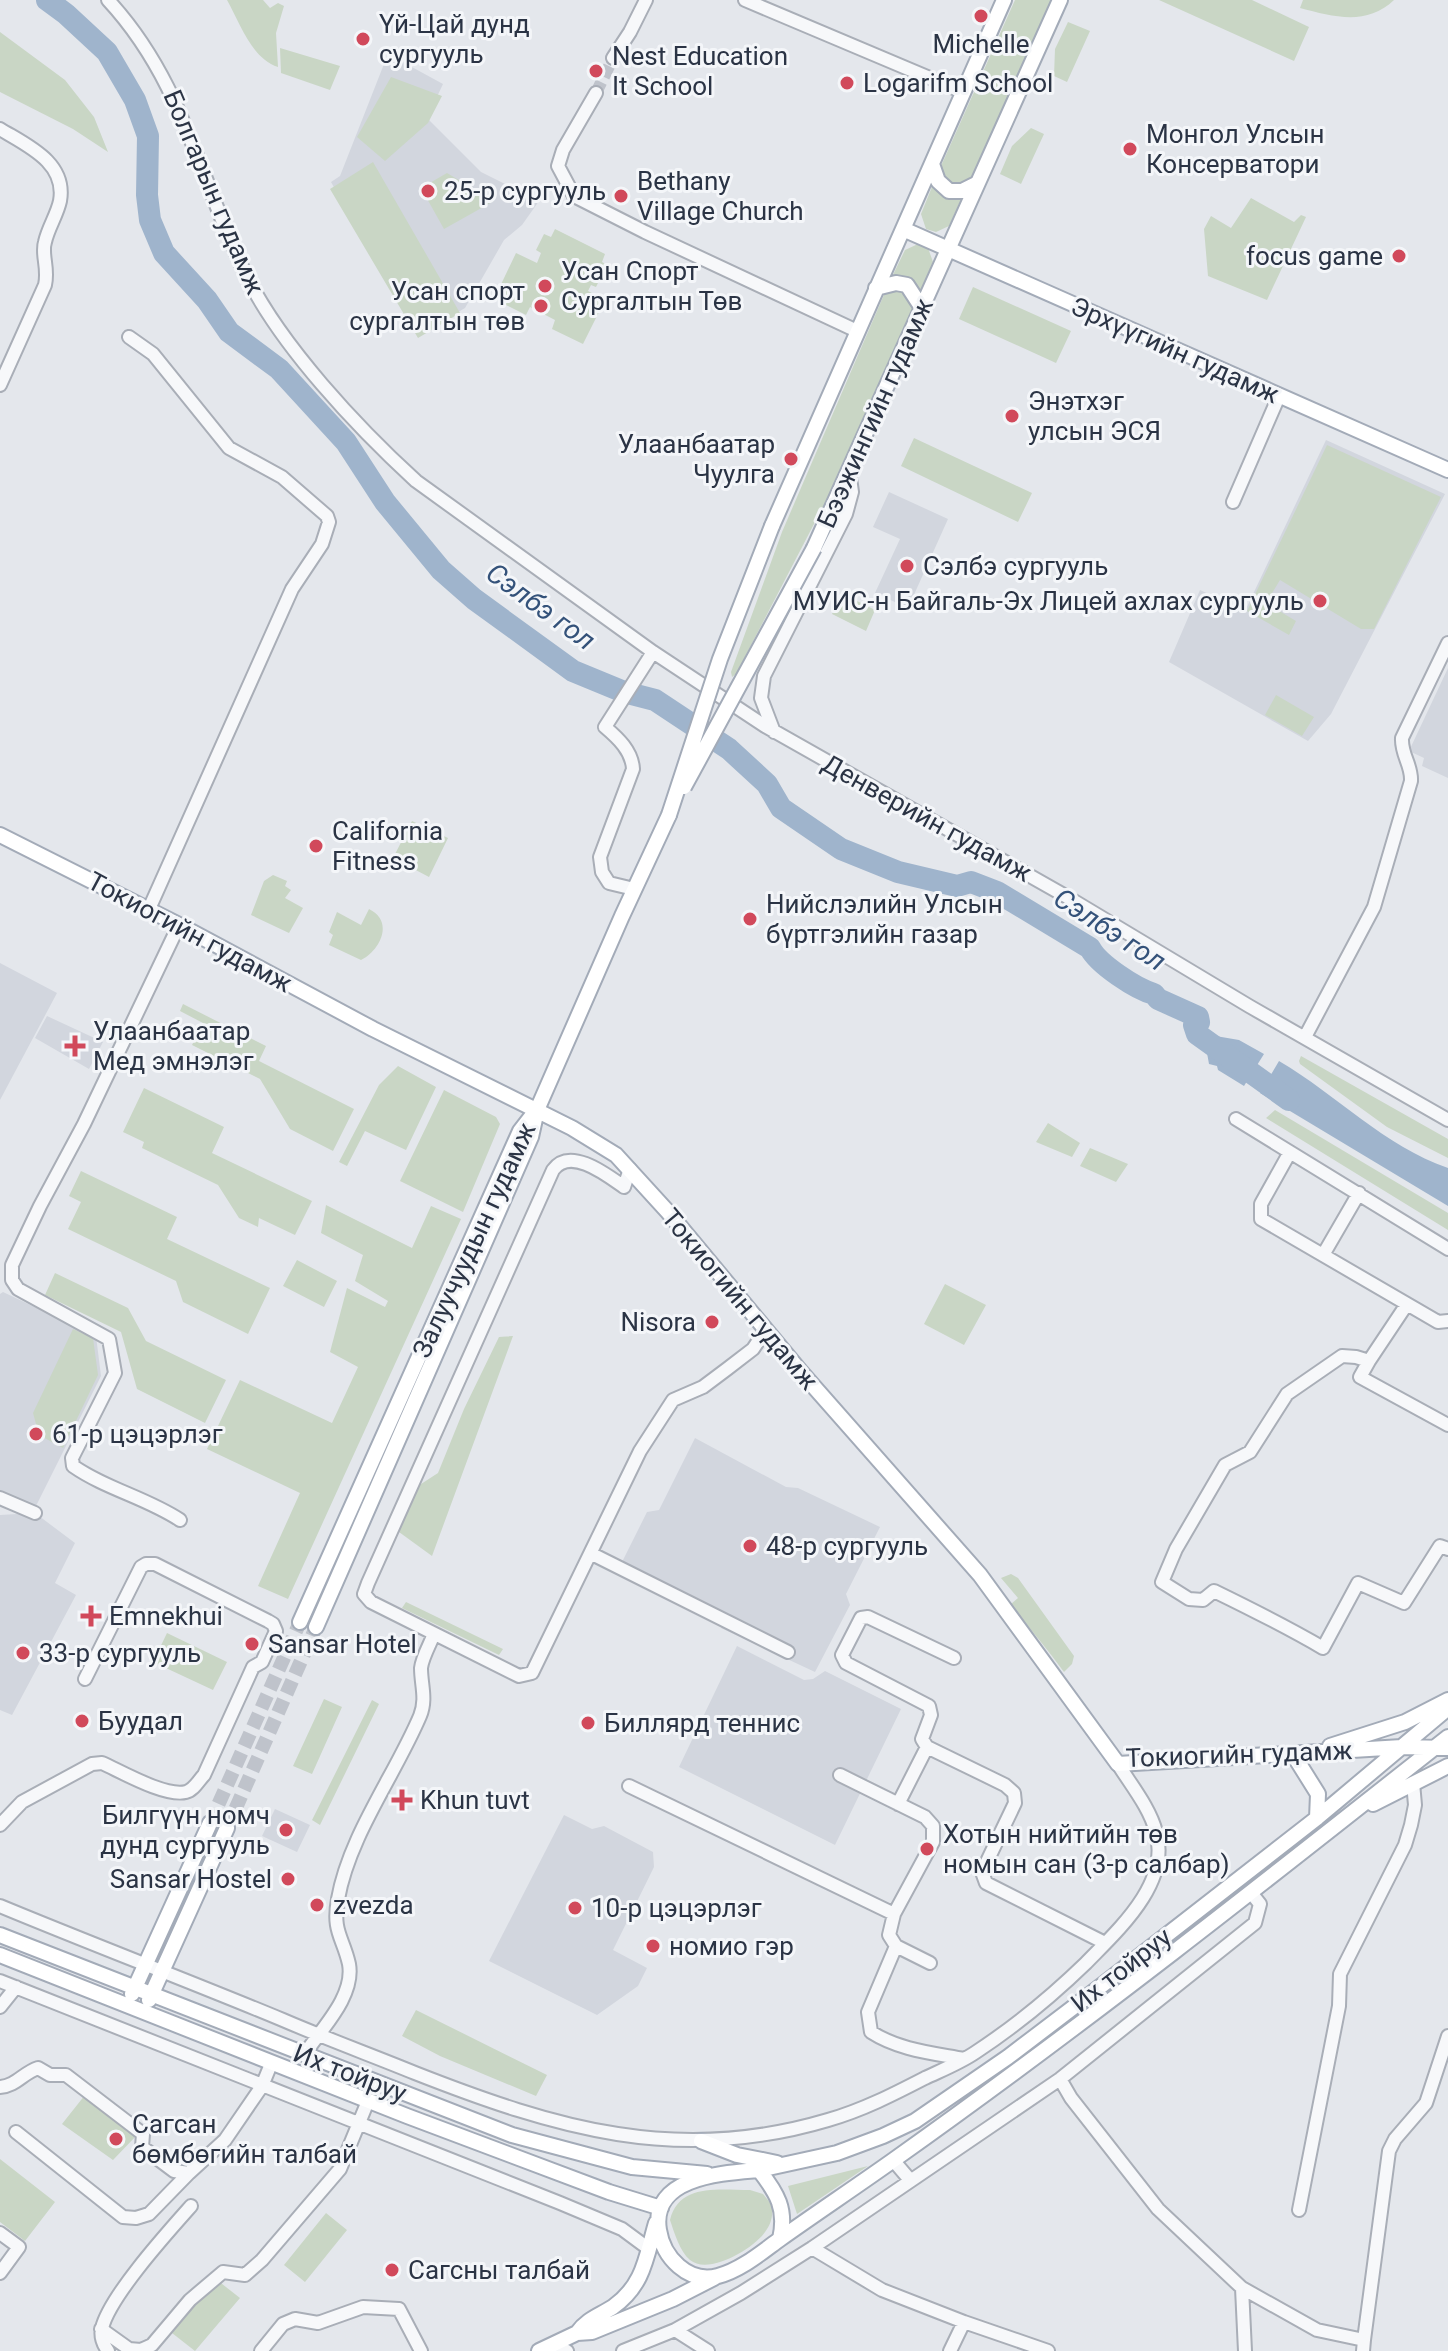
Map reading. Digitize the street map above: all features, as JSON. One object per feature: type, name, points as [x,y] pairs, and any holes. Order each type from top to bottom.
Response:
[{"type":"main road","name":"Бээжингийн гудамж","points":[[669,815],[720,659],[772,526],[1004,0]]},
{"type":"main road","name":"Бээжингийн гудамж","points":[[537,1110],[669,815],[814,548],[1060,0]]},
{"type":"main road","points":[[932,164],[938,181],[949,191],[959,191],[976,184]]},
{"type":"main road","name":"Эрхүүгийн гудамж","points":[[903,229],[1448,470]]},
{"type":"main road","points":[[876,288],[902,283],[911,289],[922,308]]},
{"type":"main road","name":"Токиогийн гудамж","points":[[0,835],[604,1145],[630,1169],[765,1331],[980,1575],[1118,1764],[1402,1747],[1441,1748]]},
{"type":"main road","name":"Залуучуудын гудамж","points":[[300,1622],[520,1131],[537,1110]]},
{"type":"main road","name":"Залуучуудын гудамж","points":[[316,1627],[531,1137],[537,1110]]},
{"type":"main road","points":[[1315,1752],[1358,1735],[1405,1722],[1448,1700]]},
{"type":"main road","name":"Их тойруу","points":[[759,2170],[861,2145],[915,2121],[1008,2057],[1317,1818],[1448,1708]]},
{"type":"main road","name":"Их тойруу","points":[[780,2239],[893,2160],[1252,1894],[1341,1821],[1441,1748],[1448,1737]]},
{"type":"main road","points":[[1293,1754],[1318,1794],[1317,1818]]},
{"type":"main road","points":[[1341,1821],[1448,1766]]},
{"type":"main road","points":[[128,2005],[210,1823]]},
{"type":"main road","points":[[144,2012],[227,1828]]},
{"type":"main road","name":"Их тойруу","points":[[0,1935],[512,2135],[632,2167],[711,2175]]},
{"type":"main road","name":"Их тойруу","points":[[0,1955],[271,2064],[659,2212]]},
{"type":"main road","points":[[701,2141],[737,2155],[785,2165]]},
{"type":"main road","points":[[546,2348],[577,2333],[592,2332],[673,2299],[762,2253],[780,2239],[783,2207],[759,2170],[711,2175],[678,2187],[671,2193],[659,2212],[639,2281],[631,2293],[610,2309],[587,2320],[577,2333]]},
{"type":"main road","points":[[659,2212],[664,2247],[683,2270],[702,2277],[718,2276]]},
{"type":"street","name":"Болгарын гудамж","points":[[108,0],[145,45],[167,83],[246,274],[268,314],[302,359],[416,481],[650,658],[696,682]]},
{"type":"street","points":[[613,58],[646,0]]},
{"type":"street","points":[[745,0],[963,92]]},
{"type":"street","points":[[596,93],[563,150],[558,166],[574,196],[857,331]]},
{"type":"street","points":[[0,129],[44,155],[53,167],[60,198],[43,246],[48,271],[45,285],[0,385]]},
{"type":"street","points":[[129,337],[153,354],[229,448],[282,477],[327,516],[329,522],[322,544],[292,589],[149,909]]},
{"type":"street","points":[[1233,502],[1279,396]]},
{"type":"street","points":[[774,732],[761,698],[764,676],[846,514],[852,492],[849,471]]},
{"type":"street","points":[[1305,1037],[1374,907],[1411,781],[1412,770],[1401,750],[1402,738],[1448,643]]},
{"type":"street","points":[[634,889],[609,883],[600,865],[600,857],[633,769],[633,760],[626,749],[605,727],[650,658]]},
{"type":"street","name":"Денверийн гудамж","points":[[696,682],[774,732],[1069,898],[1448,1120]]},
{"type":"street","points":[[179,925],[84,1124],[12,1265],[12,1280],[18,1289],[109,1339],[115,1373],[72,1458],[73,1466],[180,1520]]},
{"type":"street","points":[[1236,1119],[1448,1249]]},
{"type":"street","points":[[1290,1152],[1261,1204],[1261,1219],[1438,1322],[1448,1321]]},
{"type":"street","points":[[630,1169],[624,1187],[596,1168],[566,1160],[558,1163],[553,1170],[364,1594],[371,1602],[519,1676],[528,1675],[535,1670],[640,1451],[673,1400],[703,1387],[753,1349],[765,1331]]},
{"type":"street","points":[[1323,1255],[1359,1193]]},
{"type":"street","points":[[1407,1304],[1360,1377],[1448,1425]]},
{"type":"street","points":[[1369,1361],[1342,1356],[1287,1394],[1250,1452],[1225,1465],[1176,1549],[1162,1582],[1189,1599],[1203,1600],[1214,1591],[1291,1628],[1323,1648],[1358,1583],[1404,1603],[1440,1546],[1448,1549]]},
{"type":"street","points":[[0,1498],[35,1513]]},
{"type":"street","points":[[592,1554],[788,1652]]},
{"type":"street","points":[[0,1825],[22,1802],[92,1764],[102,1763],[161,1789],[185,1792],[195,1787],[204,1775],[253,1667],[262,1662],[276,1631],[268,1621],[155,1564],[146,1564],[141,1567],[85,1679]]},
{"type":"street","points":[[954,1658],[868,1617],[861,1618],[842,1655],[846,1663],[929,1706],[931,1715],[922,1739],[927,1747],[1005,1785],[1014,1793],[1015,1803],[984,1868],[983,1880],[1105,1943]]},
{"type":"street","points":[[304,2055],[339,2006],[347,1984],[349,1965],[336,1931],[338,1899],[349,1861],[388,1774],[421,1714],[424,1698],[421,1666],[434,1634]]},
{"type":"street","points":[[898,1804],[927,1747]]},
{"type":"street","points":[[0,1906],[497,2105],[554,2123],[595,2132],[701,2141],[759,2135],[828,2120],[880,2102],[964,2059],[1072,1976],[1105,1943],[1148,1889],[1159,1852],[1154,1825],[1118,1764]]},
{"type":"street","points":[[840,1775],[930,1821],[934,1837],[894,1914],[889,1935],[896,1946],[930,1963]]},
{"type":"street","points":[[1299,2210],[1339,2006],[1340,1974],[1405,1845],[1415,1805],[1413,1783]]},
{"type":"street","points":[[629,1786],[894,1914]]},
{"type":"street","points":[[623,2351],[675,2330],[741,2293],[1060,2079],[1255,1923],[1260,1904],[1252,1894]]},
{"type":"street","points":[[896,1946],[868,2012],[871,2032],[887,2042],[910,2049],[964,2059]]},
{"type":"street","points":[[0,1981],[622,2229],[649,2249]]},
{"type":"street","points":[[0,2007],[16,1987]]},
{"type":"street","points":[[1060,2079],[1071,2098],[1158,2209],[1242,2288],[1317,2330],[1363,2345],[1389,2151],[1395,2139],[1426,2103],[1448,2036]]},
{"type":"street","points":[[16,2132],[123,2217],[136,2218],[149,2214],[225,2140],[262,2086],[271,2064]]},
{"type":"street","points":[[0,2087],[10,2086],[28,2071],[38,2068],[50,2075],[66,2075],[143,2134],[142,2147],[174,2171],[189,2173]]},
{"type":"street","points":[[101,2329],[129,2349],[141,2350],[152,2345],[190,2300],[223,2272],[245,2275],[262,2260],[340,2169],[368,2101]]},
{"type":"street","points":[[893,2160],[910,2180]]},
{"type":"street","points":[[108,2351],[102,2343],[101,2329],[115,2301],[191,2206]]},
{"type":"street","points":[[0,2233],[19,2247],[0,2273]]},
{"type":"street","points":[[812,2248],[882,2290],[1048,2351]]},
{"type":"street","points":[[1242,2288],[1245,2351]]},
{"type":"street","points":[[261,2351],[283,2324],[295,2319],[318,2323],[363,2307],[399,2309],[421,2351]]},
{"type":"street","points":[[950,2351],[964,2322]]},
{"type":"street","points":[[675,2330],[708,2351]]},
{"type":"street","points":[[546,2348],[567,2351]]},
{"type":"shaded area","name":"25-р сургууль","points":[[399,60],[443,84],[427,118],[481,172],[539,201],[522,225],[504,240],[465,308],[418,336],[331,182],[340,176],[384,64]]},
{"type":"shaded area","name":"МУИС-н Байгаль-Эх Лицей ахлах сургууль","points":[[1326,440],[1445,494],[1331,714],[1308,741],[1169,662],[1200,590],[1245,611]]},
{"type":"shaded area","name":"Сэлбэ сургууль","points":[[889,492],[948,519],[908,608],[875,593],[900,539],[873,527]]},
{"type":"shaded area","points":[[1448,668],[1448,778],[1422,766],[1424,758],[1409,751]]},
{"type":"shaded area","points":[[0,963],[57,993],[0,1100]]},
{"type":"shaded area","name":"Улаанбаатар Мед эмнэлэг","points":[[47,1016],[103,1042],[89,1069],[35,1038]]},
{"type":"shaded area","name":"61-р цэцэрлэг","points":[[3,1292],[96,1336],[101,1376],[35,1508],[0,1493],[0,1294]]},
{"type":"shaded area","name":"48-р сургууль","points":[[695,1438],[786,1487],[798,1488],[880,1527],[846,1594],[850,1605],[815,1672],[721,1628],[725,1620],[621,1564],[647,1512],[659,1510]]},
{"type":"shaded area","name":"33-р сургууль","points":[[35,1513],[75,1543],[55,1583],[76,1595],[12,1715],[0,1710],[0,1515]]},
{"type":"shaded area","points":[[737,1646],[804,1680],[813,1679],[825,1671],[901,1709],[835,1845],[679,1767]]},
{"type":"shaded area","name":"Билгүүн номч дунд сургууль","points":[[275,1809],[310,1825],[297,1852],[262,1836]]},
{"type":"shaded area","name":"10-р цэцэрлэг","points":[[564,1815],[592,1829],[604,1826],[653,1852],[654,1867],[613,1950],[647,1968],[638,1986],[597,2015],[489,1961]]},
{"type":"green space","points":[[227,0],[263,0],[270,8],[278,3],[284,6],[276,33],[278,67],[253,48]]},
{"type":"green space","points":[[1015,0],[1051,0],[970,180],[952,189],[939,171]]},
{"type":"green space","points":[[1159,0],[1252,0],[1309,27],[1294,61]]},
{"type":"green space","points":[[1303,0],[1394,0],[1373,13],[1350,17],[1300,8]]},
{"type":"green space","points":[[1068,22],[1090,31],[1067,82],[1054,76],[1055,49]]},
{"type":"green space","points":[[0,32],[65,80],[94,117],[108,152],[73,129],[0,92]]},
{"type":"green space","points":[[280,48],[340,66],[330,90],[281,73]]},
{"type":"green space","points":[[391,77],[442,96],[428,123],[385,161],[357,137]]},
{"type":"green space","points":[[1031,128],[1044,134],[1021,184],[1000,174],[1012,146]]},
{"type":"green space","points":[[373,162],[460,313],[418,338],[330,189]]},
{"type":"green space","points":[[447,173],[494,201],[444,229],[421,188]]},
{"type":"green space","points":[[934,182],[963,195],[949,226],[936,232],[926,229],[921,214]]},
{"type":"green space","points":[[1251,198],[1294,222],[1301,215],[1306,217],[1267,300],[1208,276],[1204,229],[1211,216],[1231,228]]},
{"type":"green space","name":"Усан Спорт Сургалтын Төв","points":[[555,229],[605,254],[602,262],[607,265],[596,287],[591,285],[588,291],[605,300],[583,344],[552,329],[555,320],[530,307],[526,315],[494,299],[516,253],[537,263],[541,253],[536,250],[544,234],[551,237]]},
{"type":"green space","points":[[918,244],[928,248],[933,262],[919,294],[890,281],[905,250]]},
{"type":"green space","points":[[901,287],[913,303],[912,309],[827,499],[732,677],[731,672],[782,532],[883,297],[887,290]]},
{"type":"green space","points":[[973,287],[1071,331],[1056,363],[959,319]]},
{"type":"green space","points":[[914,438],[1032,493],[1018,522],[901,466]]},
{"type":"green space","points":[[1327,445],[1441,497],[1374,629],[1361,629],[1280,580],[1266,603],[1296,621],[1289,635],[1247,611]]},
{"type":"green space","points":[[841,593],[875,610],[866,631],[832,614]]},
{"type":"green space","points":[[1276,695],[1314,717],[1302,736],[1265,715]]},
{"type":"green space","points":[[412,821],[448,838],[429,877],[393,858]]},
{"type":"green space","points":[[273,875],[287,881],[285,886],[291,890],[285,898],[303,908],[289,933],[251,915],[264,881]]},
{"type":"green space","points":[[369,909],[377,914],[383,928],[374,950],[361,960],[329,945],[333,935],[329,932],[337,912],[361,925]]},
{"type":"green space","points":[[183,1004],[266,1046],[259,1061],[354,1109],[333,1151],[290,1129],[260,1079],[192,1045],[203,1023],[180,1011]]},
{"type":"green space","points":[[1301,1056],[1448,1139],[1448,1158],[1387,1127],[1300,1064]]},
{"type":"green space","points":[[398,1066],[436,1087],[406,1150],[365,1131],[347,1166],[339,1162],[379,1085]]},
{"type":"green space","points":[[144,1088],[224,1127],[212,1153],[312,1201],[295,1235],[259,1218],[258,1227],[239,1218],[218,1185],[142,1148],[144,1142],[123,1132]]},
{"type":"green space","points":[[444,1090],[496,1117],[500,1124],[463,1212],[400,1181]]},
{"type":"green space","points":[[1275,1110],[1448,1213],[1448,1230],[1266,1118]]},
{"type":"green space","points":[[1048,1123],[1080,1143],[1072,1157],[1036,1142]]},
{"type":"green space","points":[[1090,1148],[1128,1164],[1116,1182],[1080,1166]]},
{"type":"green space","points":[[81,1171],[177,1217],[167,1239],[270,1288],[248,1334],[183,1302],[176,1281],[68,1229],[81,1202],[69,1196]]},
{"type":"green space","points":[[326,1205],[412,1248],[431,1206],[461,1219],[288,1599],[258,1586],[300,1493],[207,1449],[240,1380],[332,1423],[358,1367],[330,1352],[347,1288],[385,1307],[388,1301],[355,1281],[363,1255],[321,1233]]},
{"type":"green space","points":[[297,1260],[337,1281],[324,1307],[283,1286]]},
{"type":"green space","points":[[55,1273],[128,1308],[146,1341],[226,1380],[205,1423],[137,1389],[121,1332],[45,1295]]},
{"type":"green space","points":[[945,1284],[986,1305],[964,1345],[924,1324]]},
{"type":"green space","points":[[73,1329],[93,1338],[98,1375],[63,1448],[39,1435],[33,1413]]},
{"type":"green space","points":[[513,1336],[432,1556],[399,1532],[418,1486],[438,1473],[464,1409],[499,1337]]},
{"type":"green space","points":[[1011,1574],[1018,1578],[1074,1656],[1072,1664],[1064,1672],[1011,1604],[1018,1598],[1001,1578]]},
{"type":"green space","points":[[406,1602],[503,1649],[499,1655],[402,1608]]},
{"type":"green space","points":[[167,1633],[227,1662],[213,1690],[153,1662]]},
{"type":"green space","points":[[324,1699],[342,1707],[312,1774],[293,1766]]},
{"type":"green space","points":[[372,1700],[379,1704],[320,1825],[312,1820]]},
{"type":"green space","points":[[416,2010],[547,2075],[536,2096],[440,2056],[402,2036]]},
{"type":"green space","points":[[85,2095],[137,2135],[113,2160],[62,2124]]},
{"type":"green space","points":[[0,2159],[55,2202],[25,2241],[0,2222]]},
{"type":"green space","points":[[868,2166],[797,2214],[788,2186]]},
{"type":"green space","points":[[750,2190],[763,2194],[772,2205],[771,2220],[762,2236],[743,2251],[720,2262],[698,2264],[690,2260],[680,2247],[670,2220],[675,2208],[691,2194],[702,2191]]},
{"type":"green space","points":[[326,2213],[347,2230],[305,2282],[284,2265]]},
{"type":"green space","points":[[217,2280],[240,2298],[195,2351],[172,2333]]},
{"type":"water","points":[[1193,1029],[1239,1040],[1264,1054],[1244,1086],[1218,1070],[1217,1066],[1209,1064],[1207,1053]]},
{"type":"water","points":[[1279,1061],[1403,1147],[1448,1168],[1448,1206],[1260,1093]]},
{"type":"waterway","name":"Сэлбэ гол","points":[[47,0],[107,52],[135,100],[148,136],[147,195],[150,220],[164,253],[207,300],[229,332],[279,369],[346,442],[385,502],[441,570],[474,599],[573,671],[624,692],[655,700],[729,749],[767,784],[781,808],[841,849],[898,872],[957,886],[971,882],[997,892],[1090,948],[1109,968],[1128,981],[1198,1017],[1199,1022],[1194,1025],[1197,1034],[1289,1100]]},
{"type":"tunnel","points":[[596,93],[613,58]]},
{"type":"tunnel","points":[[210,1823],[300,1622]]},
{"type":"tunnel","points":[[227,1828],[316,1627]]},
{"type":"place","name":"Michelle","points":[[981,16]]},
{"type":"place","name":"Үй-Цай дунд сургууль","points":[[363,39]]},
{"type":"place","name":"Nest Education It School","points":[[596,71]]},
{"type":"place","name":"Logarifm School","points":[[847,83]]},
{"type":"place","name":"Монгол Улсын Консерватори","points":[[1130,149]]},
{"type":"place","name":"25-р сургууль","points":[[428,191]]},
{"type":"place","name":"Bethany Village Church","points":[[621,196]]},
{"type":"place","name":"focus game","points":[[1399,256]]},
{"type":"place","name":"Усан Спорт Сургалтын Төв","points":[[545,286]]},
{"type":"place","name":"Усан спорт сургалтын төв","points":[[541,306]]},
{"type":"place","name":"Энэтхэг улсын ЭСЯ","points":[[1012,416]]},
{"type":"place","name":"Улаанбаатар Чуулга","points":[[791,459]]},
{"type":"place","name":"Сэлбэ сургууль","points":[[907,566]]},
{"type":"place","name":"МУИС-н Байгаль-Эх Лицей ахлах сургууль","points":[[1320,601]]},
{"type":"place","name":"California Fitness","points":[[316,846]]},
{"type":"place","name":"Нийслэлийн Улсын бүртгэлийн газар","points":[[750,919]]},
{"type":"place","name":"Улаанбаатар Мед эмнэлэг","points":[[75,1046]]},
{"type":"place","name":"Nisora","points":[[712,1322]]},
{"type":"place","name":"61-р цэцэрлэг","points":[[36,1434]]},
{"type":"place","name":"48-р сургууль","points":[[750,1546]]},
{"type":"place","name":"Emnekhui","points":[[91,1616]]},
{"type":"place","name":"Sansar Hotel","points":[[252,1644]]},
{"type":"place","name":"33-р сургууль","points":[[23,1653]]},
{"type":"place","name":"Буудал","points":[[82,1721]]},
{"type":"place","name":"Биллярд теннис","points":[[588,1723]]},
{"type":"place","name":"Khun tuvt","points":[[402,1800]]},
{"type":"place","name":"Билгүүн номч дунд сургууль","points":[[286,1830]]},
{"type":"place","name":"Хотын нийтийн төв номын сан (3-р салбар)","points":[[927,1849]]},
{"type":"place","name":"Sansar Hostel","points":[[288,1879]]},
{"type":"place","name":"zvezda","points":[[317,1905]]},
{"type":"place","name":"10-р цэцэрлэг","points":[[575,1908]]},
{"type":"place","name":"номио гэр","points":[[653,1946]]},
{"type":"place","name":"Сагсан бөмбөгийн талбай","points":[[116,2139]]},
{"type":"place","name":"Сагсны талбай","points":[[392,2270]]}]
